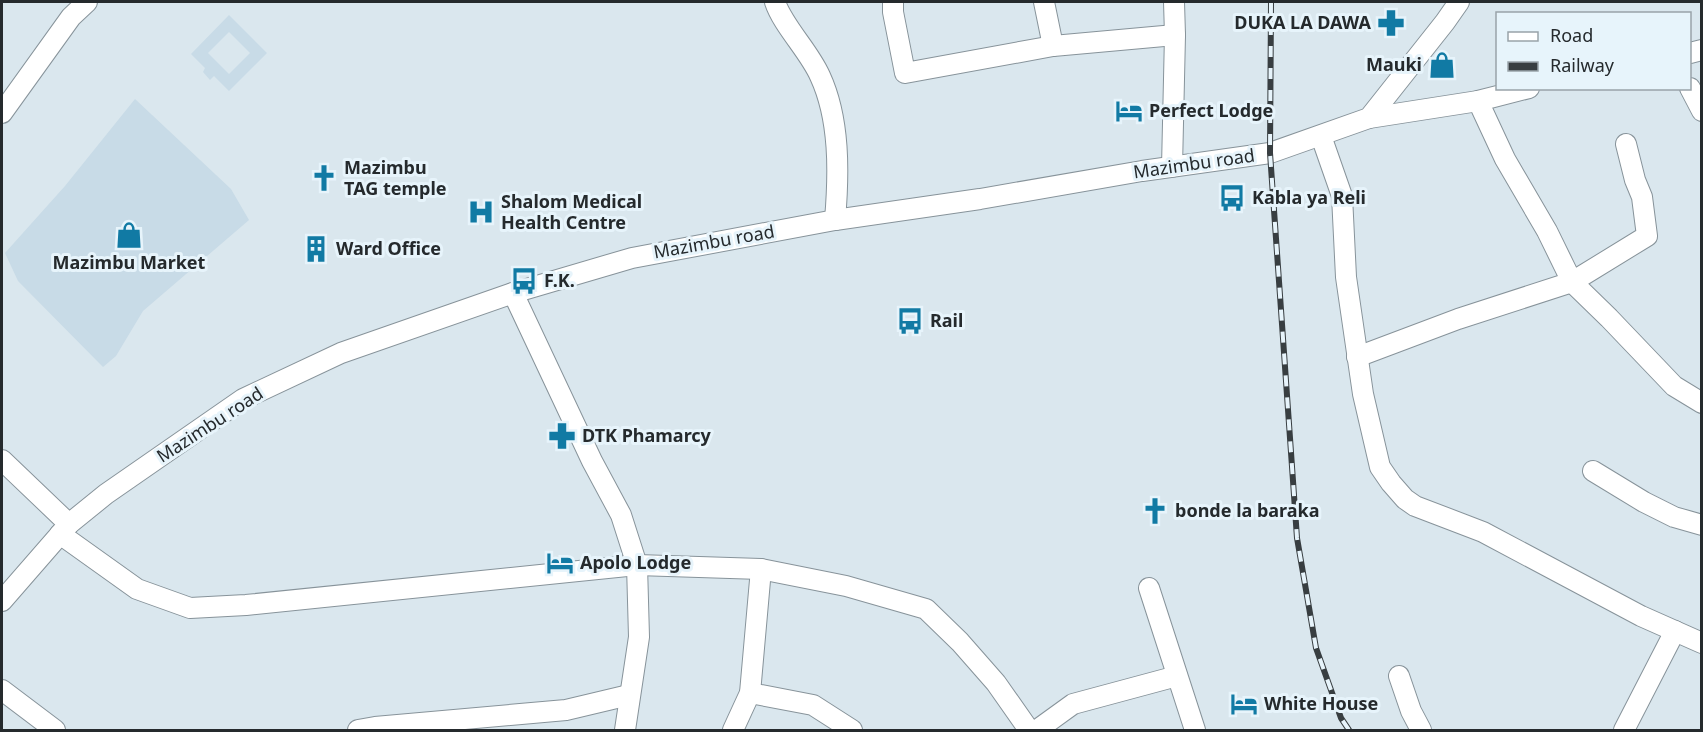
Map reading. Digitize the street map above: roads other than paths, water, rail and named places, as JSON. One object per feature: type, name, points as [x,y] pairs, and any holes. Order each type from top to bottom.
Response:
[{"type":"street","points":[[2,113],[71,17],[87,2]]},
{"type":"street","points":[[775,2],[820,75],[834,115],[837,163],[835,220]]},
{"type":"street","points":[[893,2],[905,74],[1053,46],[1175,35]]},
{"type":"street","points":[[1044,2],[1053,46]]},
{"type":"street","points":[[1172,167],[1174,2]]},
{"type":"street","points":[[1369,118],[1459,2]]},
{"type":"street","name":"Mazimbu road","points":[[2,601],[64,529],[106,494],[243,399],[341,353],[513,292],[632,258],[835,220],[1270,153],[1369,118],[1478,101],[1521,90]]},
{"type":"street","points":[[1690,90],[1701,111]]},
{"type":"street","points":[[1478,101],[1504,159],[1547,231],[1572,282],[1674,386],[1701,403]]},
{"type":"street","points":[[1321,136],[1342,196],[1346,277],[1363,394],[1380,467],[1405,499],[1415,506],[1483,532],[1641,616],[1701,643]]},
{"type":"street","points":[[1358,357],[1458,319],[1572,282],[1647,236],[1642,197],[1626,144]]},
{"type":"street","points":[[513,292],[592,461],[621,515],[637,565],[639,637],[625,730]]},
{"type":"street","points":[[2,460],[64,529],[137,589],[190,608],[246,605],[637,565],[761,569],[846,586],[926,609],[960,642],[996,683],[1029,730]]},
{"type":"street","points":[[1593,471],[1674,517],[1701,525]]},
{"type":"street","points":[[733,730],[750,693],[761,569]]},
{"type":"street","points":[[1149,588],[1195,730]]},
{"type":"street","points":[[1624,730],[1675,631]]},
{"type":"street","points":[[1037,730],[1073,704],[1177,676]]},
{"type":"street","points":[[1400,676],[1411,711],[1421,730]]},
{"type":"street","points":[[2,690],[55,730]]},
{"type":"street","points":[[750,693],[813,705],[852,730]]},
{"type":"street","points":[[358,730],[417,728],[566,710],[629,696]]},
{"type":"railway","points":[[1271,2],[1270,153],[1297,538],[1316,648],[1341,718],[1349,730]]},
{"type":"place","name":"DUKA LA DAWA","points":[[1391,23]]},
{"type":"place","name":"Mauki","points":[[1442,65]]},
{"type":"place","name":"Perfect Lodge","points":[[1129,111]]},
{"type":"place","name":"Mazimbu TAG temple","points":[[324,178]]},
{"type":"place","name":"Kabla ya Reli","points":[[1232,198]]},
{"type":"place","name":"Shalom Medical Health Centre","points":[[481,212]]},
{"type":"place","name":"Mazimbu Market","points":[[129,235]]},
{"type":"place","name":"Ward Office","points":[[316,249]]},
{"type":"place","name":"F.K.","points":[[524,281]]},
{"type":"place","name":"Rail","points":[[910,321]]},
{"type":"place","name":"DTK Phamarcy","points":[[562,436]]},
{"type":"place","name":"bonde la baraka","points":[[1155,511]]},
{"type":"place","name":"Apolo Lodge","points":[[560,563]]},
{"type":"place","name":"White House","points":[[1244,704]]}]
